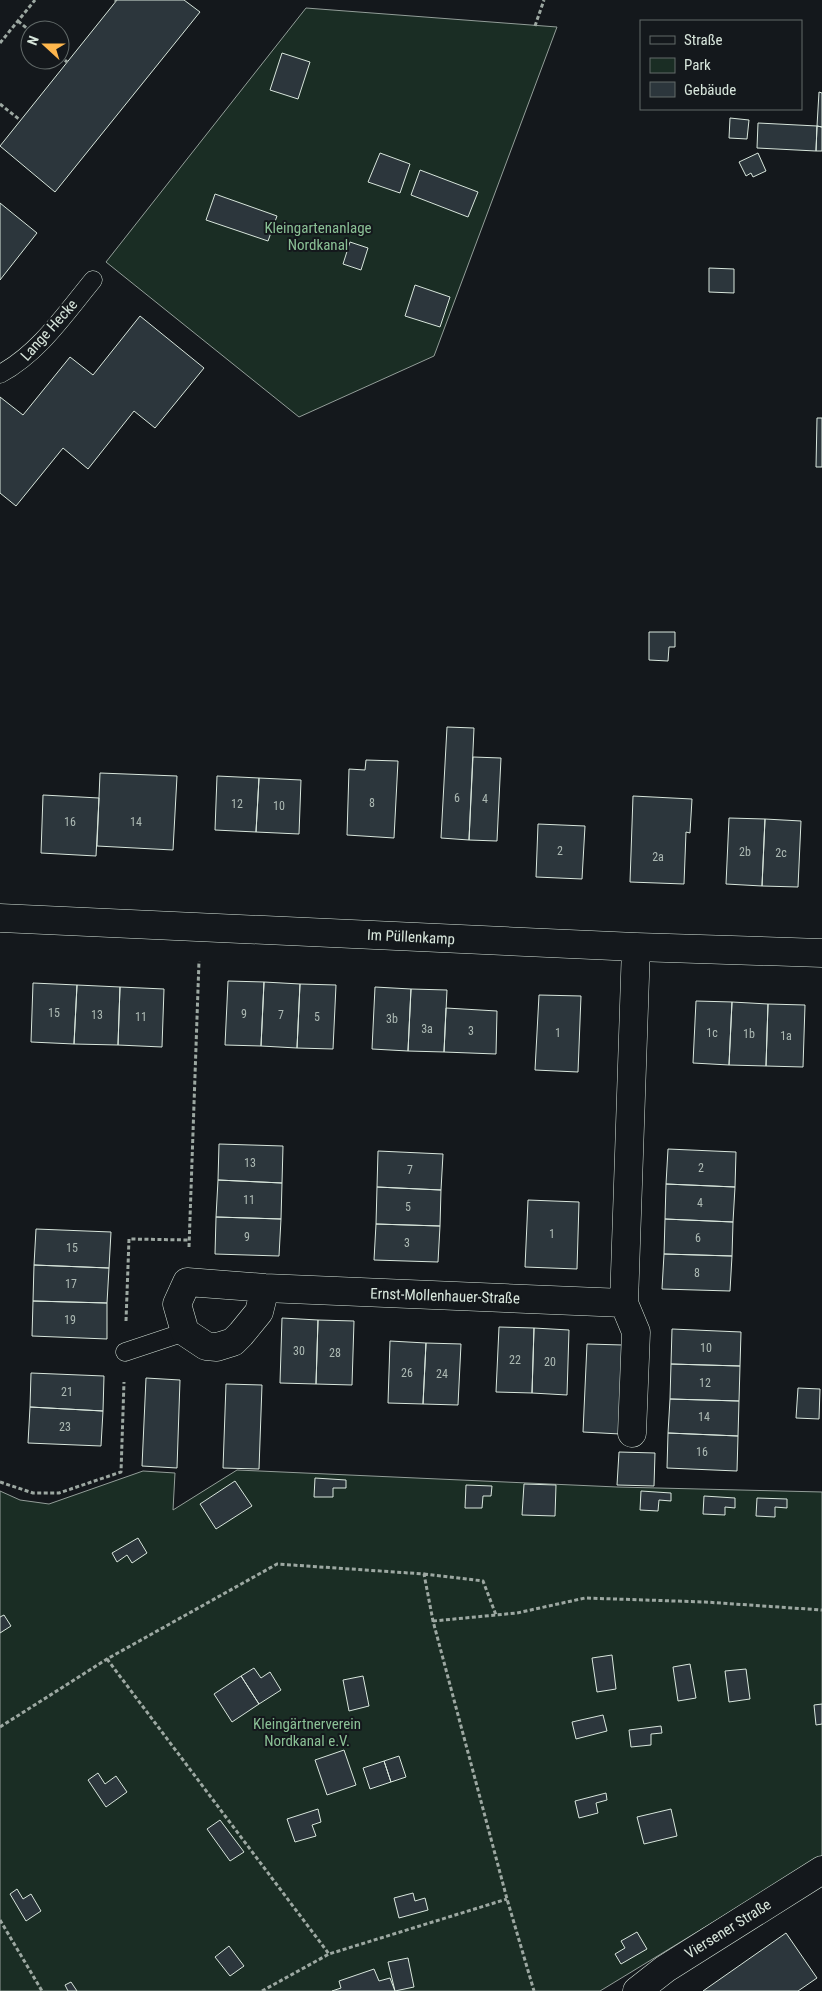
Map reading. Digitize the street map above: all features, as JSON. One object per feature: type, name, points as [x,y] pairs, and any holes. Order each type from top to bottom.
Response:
[{"type":"street","name":"Im Püllenkamp","points":[[0,918],[636,947],[822,953]]},
{"type":"street","points":[[632,1433],[636,1332],[624,1303],[636,947]]},
{"type":"street","points":[[187,1282],[177,1304],[185,1332],[206,1346],[217,1347],[233,1342],[259,1312],[265,1288]]},
{"type":"street","name":"Ernst-Mollenhauer-Straße","points":[[187,1282],[265,1288],[624,1303]]},
{"type":"street","name":"Viersener Straße","points":[[637,1991],[665,1969],[822,1870]]},
{"type":"lane","name":"Lange Hecke","points":[[0,374],[17,366],[34,351],[93,280]]},
{"type":"lane","points":[[125,1352],[185,1332]]},
{"type":"path","points":[[0,43],[35,0]]},
{"type":"path","points":[[535,26],[544,0]]},
{"type":"path","points":[[0,104],[20,120]]},
{"type":"path","points":[[187,1282],[200,928]]},
{"type":"path","points":[[129,1239],[189,1240]]},
{"type":"path","points":[[0,1482],[33,1493],[59,1492],[121,1472]]},
{"type":"path","points":[[0,1727],[108,1659],[277,1564],[424,1574],[483,1581],[496,1615]]},
{"type":"path","points":[[424,1574],[434,1621],[507,1899],[534,1991]]},
{"type":"path","points":[[434,1621],[517,1613],[585,1598],[705,1602],[822,1610]]},
{"type":"path","points":[[108,1659],[329,1954]]},
{"type":"path","points":[[262,1991],[329,1954],[507,1899]]},
{"type":"path","points":[[0,1920],[42,1991]]},
{"type":"green space","name":"Kleingartenanlage Nordkanal","points":[[306,8],[557,27],[434,356],[299,417],[106,262]]},
{"type":"green space","name":"Kleingärtnerverein Nordkanal e.V.","points":[[237,1470],[617,1487],[822,1492],[822,1856],[600,1991],[0,1991],[0,1491],[20,1500],[49,1504],[143,1471],[175,1473],[173,1510]]},
{"type":"building","points":[[117,0],[184,0],[200,12],[55,192],[0,146],[61,70],[70,70],[70,59]]},
{"type":"building","points":[[282,53],[310,62],[298,99],[270,90]]},
{"type":"building","points":[[819,92],[822,93],[822,127],[817,126]]},
{"type":"building","points":[[730,118],[749,120],[747,139],[729,138]]},
{"type":"building","points":[[758,123],[817,126],[816,151],[757,148]]},
{"type":"building","points":[[817,126],[822,127],[822,151],[816,151]]},
{"type":"building","points":[[380,153],[410,164],[400,193],[368,182]]},
{"type":"building","points":[[758,153],[766,171],[753,177],[751,173],[746,176],[739,162]]},
{"type":"building","points":[[420,170],[478,192],[468,217],[411,195]]},
{"type":"building","points":[[215,194],[277,216],[268,241],[206,220]]},
{"type":"building","points":[[0,203],[37,233],[0,280]]},
{"type":"building","points":[[350,242],[368,248],[361,270],[343,264]]},
{"type":"building","points":[[709,268],[734,269],[734,293],[709,292]]},
{"type":"building","points":[[415,285],[450,297],[440,327],[405,316]]},
{"type":"building","points":[[140,316],[204,368],[155,428],[134,411],[88,469],[63,448],[16,506],[0,493],[0,397],[23,415],[70,357],[93,375]]},
{"type":"building","points":[[817,418],[822,418],[822,467],[816,467]]},
{"type":"building","points":[[649,632],[675,632],[675,647],[669,647],[668,661],[649,660]]},
{"type":"building","points":[[447,727],[474,728],[469,840],[441,838]]},
{"type":"building","points":[[473,757],[501,758],[497,841],[469,840]]},
{"type":"building","points":[[366,760],[398,761],[394,838],[347,835],[349,769],[365,770]]},
{"type":"building","points":[[100,773],[177,776],[173,850],[97,846]]},
{"type":"building","points":[[217,776],[259,778],[256,832],[215,830]]},
{"type":"building","points":[[259,778],[301,780],[299,834],[256,832]]},
{"type":"building","points":[[43,795],[99,798],[96,856],[41,853]]},
{"type":"building","points":[[633,796],[692,799],[690,833],[686,832],[684,884],[630,882]]},
{"type":"building","points":[[729,818],[765,819],[762,886],[726,884]]},
{"type":"building","points":[[765,819],[801,821],[798,887],[762,886]]},
{"type":"building","points":[[538,824],[585,826],[582,879],[536,877]]},
{"type":"building","points":[[228,981],[264,982],[261,1046],[225,1045]]},
{"type":"building","points":[[264,982],[300,984],[297,1048],[261,1046]]},
{"type":"building","points":[[33,983],[77,985],[74,1044],[31,1042]]},
{"type":"building","points":[[300,984],[336,985],[333,1049],[297,1048]]},
{"type":"building","points":[[77,985],[120,987],[118,1045],[74,1044]]},
{"type":"building","points":[[120,987],[164,989],[162,1047],[118,1045]]},
{"type":"building","points":[[375,987],[411,989],[408,1051],[372,1049]]},
{"type":"building","points":[[411,989],[447,990],[444,1052],[408,1051]]},
{"type":"building","points":[[539,995],[581,996],[578,1072],[535,1070]]},
{"type":"building","points":[[696,1001],[732,1002],[729,1065],[693,1063]]},
{"type":"building","points":[[732,1002],[768,1004],[766,1066],[729,1065]]},
{"type":"building","points":[[768,1004],[805,1005],[803,1067],[766,1066]]},
{"type":"building","points":[[446,1008],[497,1011],[496,1054],[444,1052]]},
{"type":"building","points":[[219,1144],[283,1146],[282,1183],[218,1180]]},
{"type":"building","points":[[668,1149],[736,1152],[735,1187],[666,1184]]},
{"type":"building","points":[[378,1151],[443,1154],[441,1190],[377,1187]]},
{"type":"building","points":[[218,1180],[282,1183],[281,1219],[216,1217]]},
{"type":"building","points":[[666,1184],[735,1187],[733,1222],[665,1219]]},
{"type":"building","points":[[377,1187],[441,1190],[440,1226],[376,1224]]},
{"type":"building","points":[[528,1200],[579,1202],[577,1269],[525,1267]]},
{"type":"building","points":[[216,1217],[281,1219],[279,1256],[215,1254]]},
{"type":"building","points":[[665,1219],[733,1222],[732,1256],[664,1254]]},
{"type":"building","points":[[376,1224],[440,1226],[438,1262],[374,1260]]},
{"type":"building","points":[[36,1229],[111,1232],[109,1268],[34,1265]]},
{"type":"building","points":[[664,1254],[732,1256],[730,1291],[662,1289]]},
{"type":"building","points":[[34,1265],[109,1268],[107,1303],[33,1301]]},
{"type":"building","points":[[33,1301],[107,1303],[107,1339],[32,1336]]},
{"type":"building","points":[[282,1318],[318,1320],[316,1384],[280,1383]]},
{"type":"building","points":[[318,1320],[354,1321],[352,1385],[316,1384]]},
{"type":"building","points":[[499,1327],[534,1328],[532,1393],[496,1392]]},
{"type":"building","points":[[534,1328],[569,1330],[567,1395],[532,1393]]},
{"type":"building","points":[[672,1329],[741,1332],[740,1366],[671,1364]]},
{"type":"building","points":[[390,1341],[426,1343],[423,1404],[388,1403]]},
{"type":"building","points":[[426,1343],[461,1344],[458,1405],[423,1404]]},
{"type":"building","points":[[587,1344],[623,1345],[620,1434],[583,1432]]},
{"type":"building","points":[[671,1364],[740,1366],[739,1401],[670,1399]]},
{"type":"building","points":[[31,1373],[104,1376],[103,1411],[30,1407]]},
{"type":"building","points":[[146,1378],[180,1380],[177,1468],[142,1466]]},
{"type":"building","points":[[226,1384],[262,1385],[259,1469],[223,1468]]},
{"type":"building","points":[[798,1388],[820,1389],[819,1419],[796,1418]]},
{"type":"building","points":[[670,1399],[739,1401],[738,1436],[668,1433]]},
{"type":"building","points":[[30,1407],[103,1411],[101,1446],[28,1443]]},
{"type":"building","points":[[668,1433],[738,1436],[737,1471],[667,1468]]},
{"type":"building","points":[[619,1452],[655,1453],[654,1486],[617,1485]]},
{"type":"building","points":[[315,1478],[346,1480],[346,1488],[333,1488],[333,1497],[314,1497]]},
{"type":"building","points":[[235,1481],[252,1506],[216,1529],[200,1504]]},
{"type":"building","points":[[524,1484],[556,1485],[555,1516],[522,1515]]},
{"type":"building","points":[[466,1485],[492,1486],[491,1496],[483,1496],[482,1508],[465,1508]]},
{"type":"building","points":[[641,1491],[671,1493],[671,1501],[659,1500],[658,1511],[640,1510]]},
{"type":"building","points":[[704,1496],[735,1498],[735,1508],[725,1507],[725,1515],[703,1514]]},
{"type":"building","points":[[757,1498],[787,1499],[787,1508],[775,1507],[775,1517],[756,1516]]},
{"type":"building","points":[[138,1538],[147,1553],[132,1563],[127,1555],[117,1562],[112,1553]]},
{"type":"building","points":[[4,1615],[11,1626],[0,1633],[0,1617]]},
{"type":"building","points":[[612,1655],[616,1689],[597,1692],[592,1658]]},
{"type":"building","points":[[690,1664],[696,1698],[678,1701],[673,1667]]},
{"type":"building","points":[[254,1668],[261,1678],[270,1672],[281,1690],[259,1704],[241,1676]]},
{"type":"building","points":[[746,1669],[750,1699],[729,1702],[725,1671]]},
{"type":"building","points":[[241,1676],[259,1704],[232,1722],[214,1694]]},
{"type":"building","points":[[363,1676],[369,1706],[349,1711],[343,1680]]},
{"type":"building","points":[[822,1704],[822,1724],[816,1725],[814,1705]]},
{"type":"building","points":[[603,1715],[607,1731],[576,1739],[572,1722]]},
{"type":"building","points":[[661,1726],[662,1733],[651,1734],[651,1745],[631,1747],[629,1730]]},
{"type":"building","points":[[344,1750],[356,1785],[327,1795],[315,1760]]},
{"type":"building","points":[[399,1756],[406,1777],[391,1782],[384,1761]]},
{"type":"building","points":[[384,1761],[391,1782],[370,1789],[363,1768]]},
{"type":"building","points":[[98,1773],[105,1784],[116,1776],[127,1792],[106,1807],[88,1780]]},
{"type":"building","points":[[606,1793],[607,1800],[596,1803],[598,1813],[579,1818],[575,1801]]},
{"type":"building","points":[[318,1809],[321,1822],[312,1825],[316,1836],[295,1842],[287,1819]]},
{"type":"building","points":[[671,1809],[677,1836],[644,1844],[637,1817]]},
{"type":"building","points":[[220,1820],[244,1852],[230,1861],[207,1829]]},
{"type":"building","points":[[17,1889],[23,1899],[31,1894],[41,1911],[26,1921],[10,1894]]},
{"type":"building","points":[[413,1893],[415,1901],[425,1898],[428,1910],[399,1918],[394,1898]]},
{"type":"building","points":[[637,1932],[647,1949],[621,1964],[615,1954],[625,1948],[621,1941]]},
{"type":"building","points":[[786,1933],[817,1978],[798,1991],[703,1991]]},
{"type":"building","points":[[229,1946],[244,1966],[230,1976],[215,1957]]},
{"type":"building","points":[[408,1958],[414,1987],[395,1991],[388,1962]]},
{"type":"building","points":[[374,1969],[379,1981],[390,1978],[395,1991],[332,1991],[341,1988],[339,1981]]},
{"type":"building","points":[[71,1982],[77,1991],[68,1991],[65,1985]]}]
